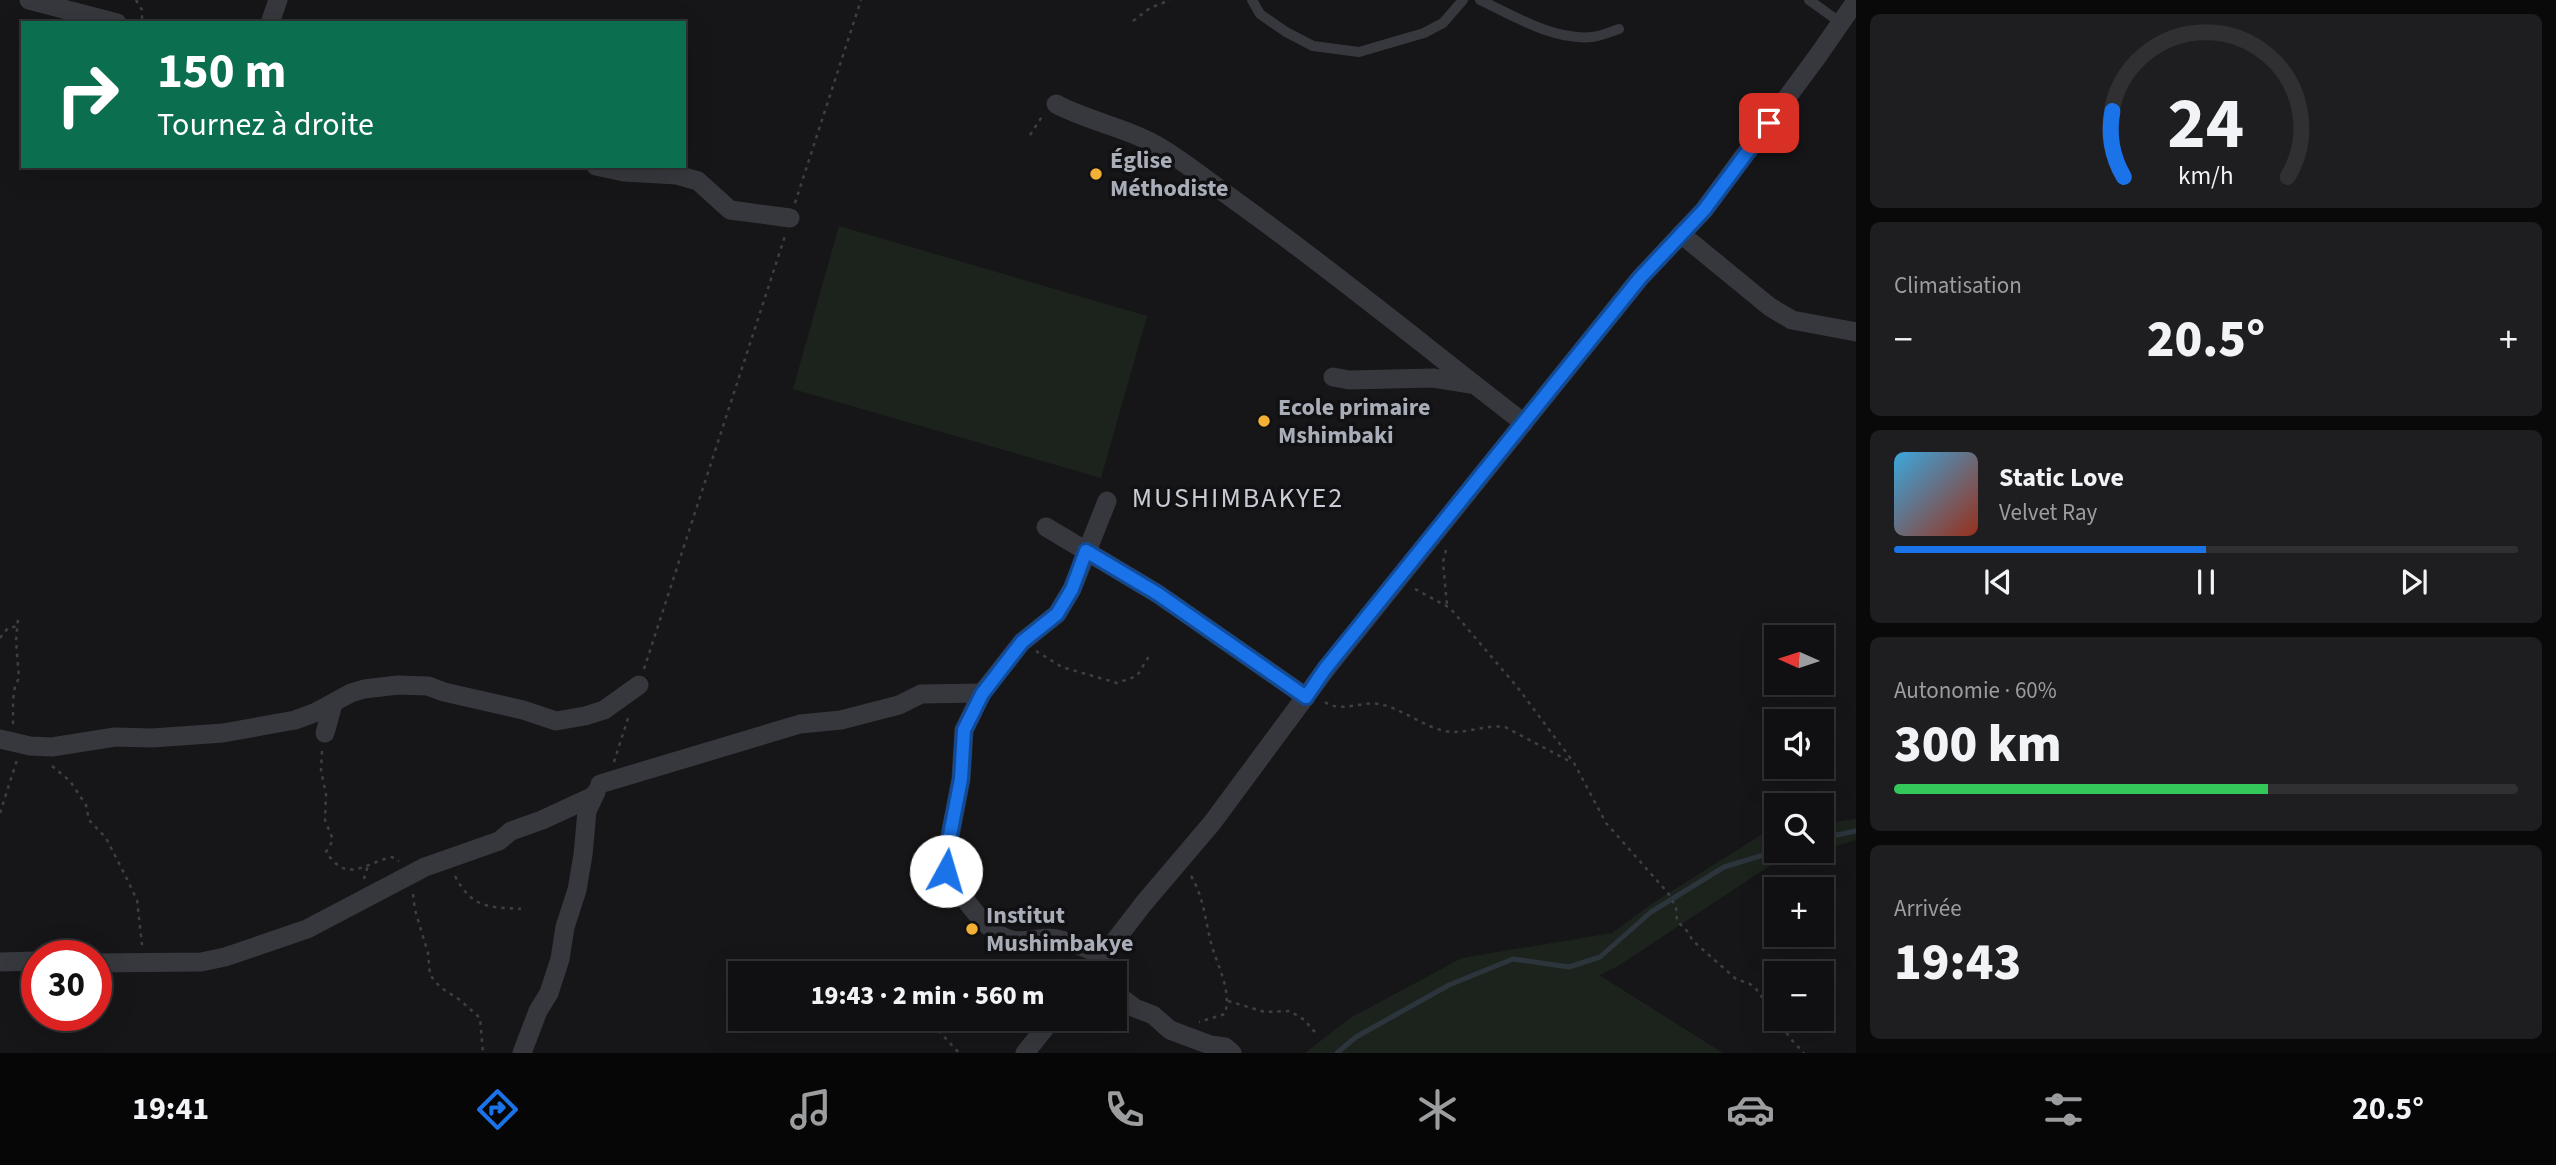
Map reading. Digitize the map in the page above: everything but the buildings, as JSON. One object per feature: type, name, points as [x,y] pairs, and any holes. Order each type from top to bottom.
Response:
[{"type":"street","points":[[29,0],[109,21]]},
{"type":"street","points":[[271,21],[278,0]]},
{"type":"street","points":[[1100,961],[1212,823],[1307,695],[1640,278],[1704,210],[1856,1]]},
{"type":"street","points":[[1056,104],[1129,130],[1163,149],[1319,261],[1524,423]]},
{"type":"street","points":[[605,168],[624,172],[677,175],[698,181],[730,210],[790,218]]},
{"type":"street","points":[[1681,234],[1770,307],[1792,320],[1856,331]]},
{"type":"street","points":[[1333,377],[1349,380],[1433,378],[1475,385]]},
{"type":"street","points":[[1104,955],[1056,938],[1020,941],[1008,939],[990,929],[946,871],[947,850],[961,779],[964,730],[982,694],[1022,642],[1057,614],[1072,589],[1107,501]]},
{"type":"street","points":[[1045,527],[1158,594],[1307,695]]},
{"type":"street","points":[[15,742],[52,747],[115,737],[152,738],[222,733],[295,720],[364,689],[414,685],[523,710],[556,721],[604,710],[639,685]]},
{"type":"street","points":[[112,963],[201,962],[225,957],[307,929],[409,876],[472,849],[499,841],[510,831],[542,820],[602,784],[800,724],[841,720],[899,705],[921,694],[982,694]]},
{"type":"street","points":[[325,733],[333,704]]},
{"type":"street","points":[[522,1053],[538,1011],[549,993],[560,959],[583,855],[587,811],[602,784]]},
{"type":"street","points":[[0,962],[21,961]]},
{"type":"street","points":[[1127,1002],[1153,1015],[1170,1030],[1210,1045],[1225,1047],[1232,1053]]},
{"type":"street","points":[[1025,1053],[1043,1031]]},
{"type":"lane","points":[[1252,0],[1260,14],[1286,32],[1314,46],[1359,52],[1424,33],[1443,23],[1463,0]]},
{"type":"lane","points":[[1480,0],[1551,32],[1568,36],[1593,37],[1619,29]]},
{"type":"lane","points":[[1809,0],[1841,23]]},
{"type":"path","points":[[136,0],[142,10],[142,21]]},
{"type":"path","points":[[602,784],[639,685],[861,0]]},
{"type":"path","points":[[1133,21],[1150,8],[1170,0]]},
{"type":"path","points":[[1030,135],[1045,111],[1056,104]]},
{"type":"path","points":[[1447,547],[1443,562],[1447,606]]},
{"type":"path","points":[[1400,578],[1420,593],[1447,606],[1518,688],[1574,763],[1606,823],[1668,893],[1676,907],[1678,921],[1692,940],[1737,979],[1750,984],[1764,1000]]},
{"type":"path","points":[[0,813],[12,783],[15,686],[19,678],[16,641],[18,619]]},
{"type":"path","points":[[0,638],[8,628],[18,625]]},
{"type":"path","points":[[1022,642],[1062,667],[1117,683],[1137,676],[1151,653]]},
{"type":"path","points":[[1307,695],[1335,707],[1366,703],[1390,706],[1408,717],[1447,732],[1505,727],[1574,763]]},
{"type":"path","points":[[325,733],[321,771],[326,794],[325,820],[332,840],[326,852],[335,865],[348,871],[359,870],[368,863],[392,857],[409,876],[415,910],[428,953],[430,975],[440,987],[480,1018],[483,1053]]},
{"type":"path","points":[[15,742],[48,761],[70,781],[86,804],[89,820],[106,838],[137,900],[143,963]]},
{"type":"path","points":[[447,860],[460,886],[472,900],[481,906],[520,909]]},
{"type":"path","points":[[1181,860],[1197,887],[1207,916],[1210,940],[1223,975],[1228,1001],[1225,1014]]},
{"type":"path","points":[[1228,1001],[1265,1012],[1290,1011],[1306,1021],[1311,1029],[1319,1034]]},
{"type":"path","points":[[939,1031],[959,1053]]},
{"type":"path","points":[[1785,1031],[1804,1053]]},
{"type":"shaded area","points":[[839,226],[1147,316],[1101,478],[793,389]]},
{"type":"shaded area","points":[[1856,819],[1856,840],[1834,846],[1834,822]]},
{"type":"shaded area","points":[[1764,833],[1764,863],[1774,863],[1618,966],[1599,975],[1723,1053],[1305,1053],[1350,1018],[1462,958],[1612,933],[1653,903]]},
{"type":"waterway","points":[[1834,836],[1856,831]]},
{"type":"waterway","points":[[1337,1053],[1356,1037],[1449,985],[1513,959],[1569,967],[1600,957],[1651,912],[1724,867],[1764,855]]},
{"type":"place","name":"Église Méthodiste","points":[[1096,174]]},
{"type":"place","name":"Ecole primaire Mshimbaki","points":[[1264,421]]},
{"type":"place","name":"Institut Mushimbakye","points":[[972,929]]},
{"type":"district","name":"MUSHIMBAKYE2","points":[[1238,497]]},
{"type":"route","points":[[946,871],[947,850],[961,779],[964,730],[972,711],[1022,642],[1057,614],[1072,589],[1086,551],[1158,594],[1306,697],[1325,669],[1640,278],[1704,210],[1769,123]]}]
